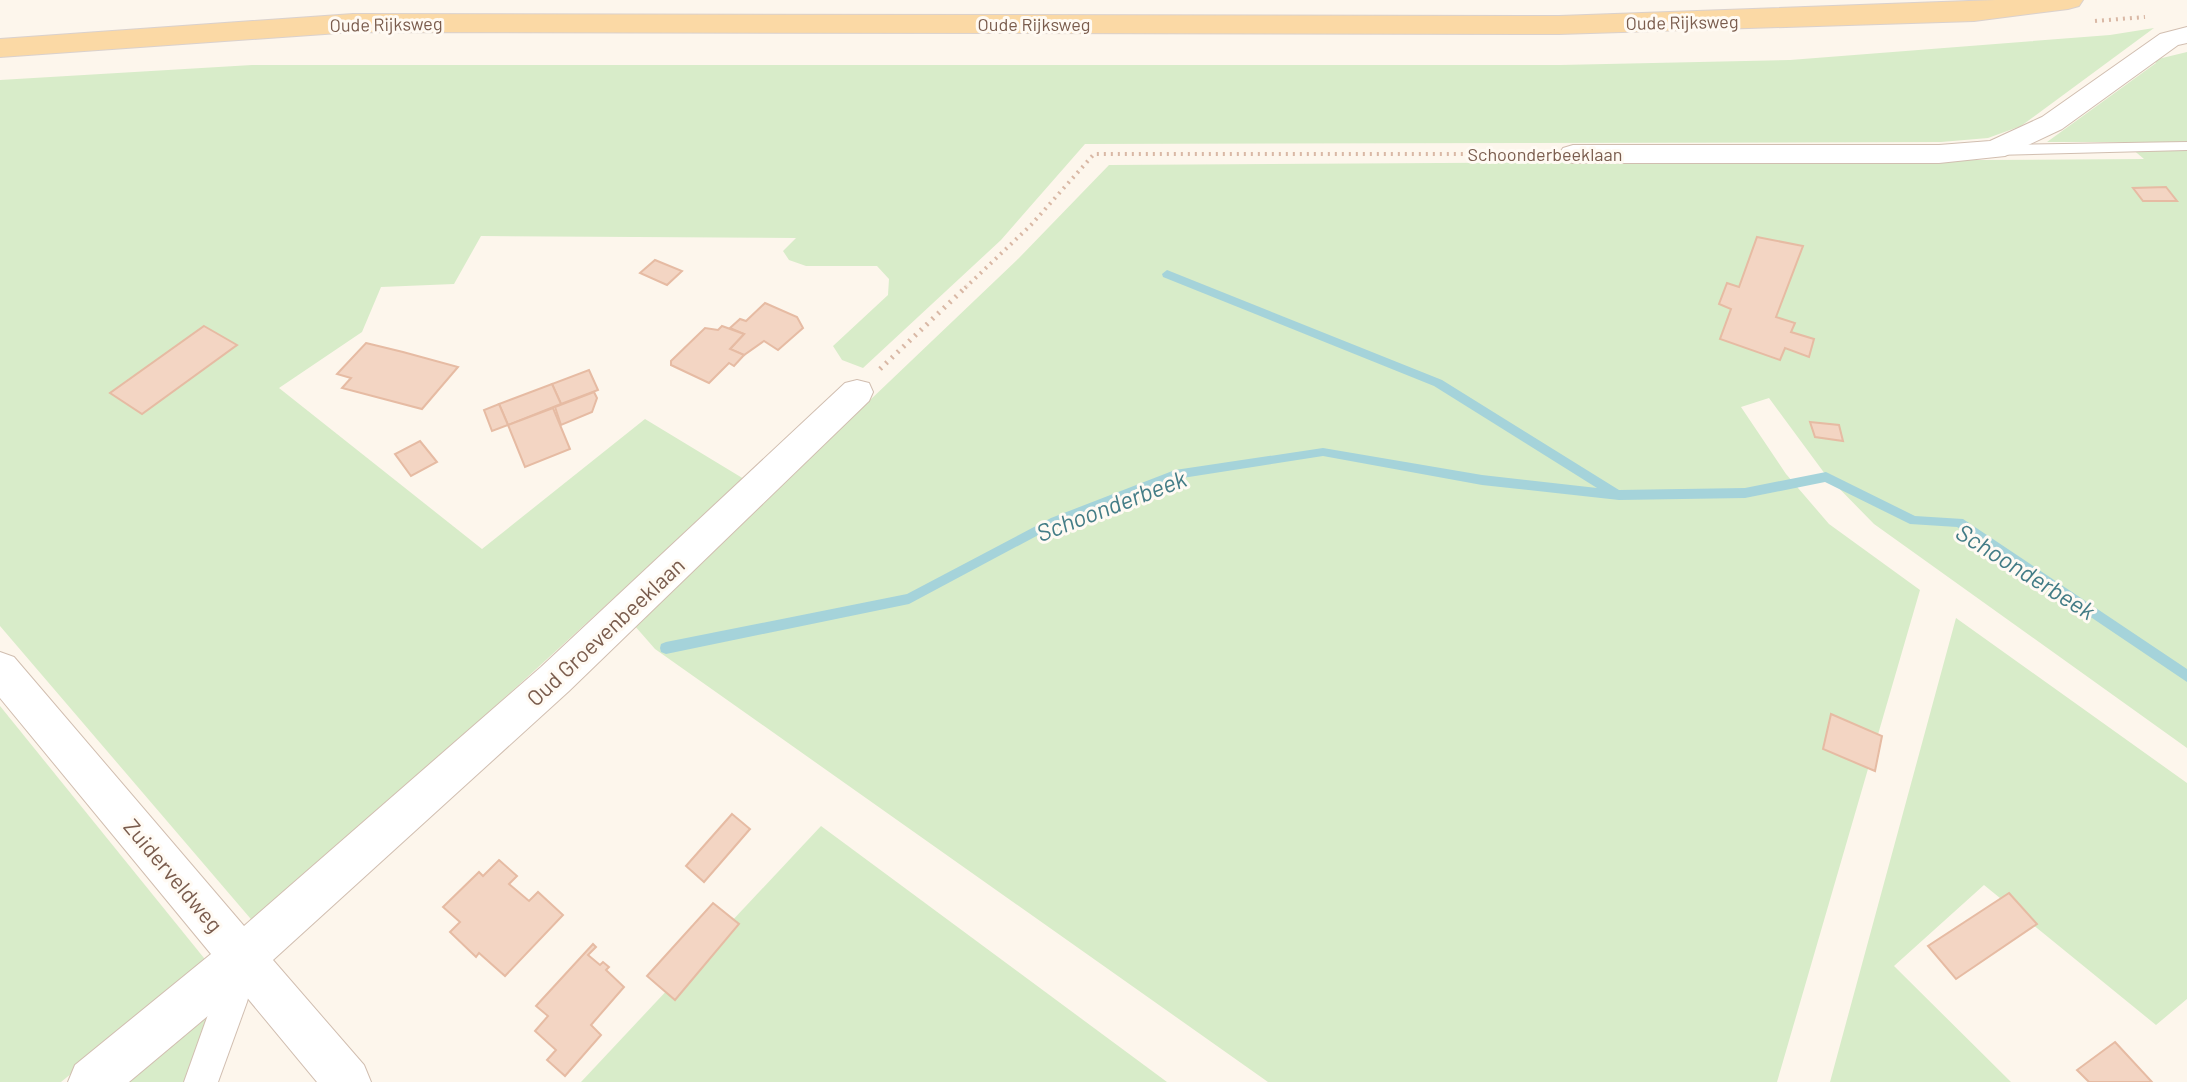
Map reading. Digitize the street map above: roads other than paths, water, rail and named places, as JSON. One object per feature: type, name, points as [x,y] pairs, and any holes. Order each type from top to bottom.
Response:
[{"type":"main road","name":"Oude Rijksweg","points":[[0,48],[353,23],[1559,25],[1958,13],[2068,0]]},
{"type":"street","name":"Schoonderbeeklaan","points":[[1573,154],[1939,154],[1995,150],[2052,123],[2169,39],[2187,35]]},
{"type":"street","name":"Oud Groevenbeeklaan","points":[[92,1082],[243,957],[555,679],[857,392]]},
{"type":"street","name":"Zuiderveldweg","points":[[0,669],[347,1082]]},
{"type":"street","points":[[201,1082],[231,1002],[243,957]]},
{"type":"lane","name":"Schoonderbeeklaan","points":[[1995,150],[2187,146]]},
{"type":"waterway","name":"Schoonderbeek","points":[[1167,274],[1438,383],[1615,493]]},
{"type":"waterway","name":"Schoonderbeek","points":[[666,648],[909,599],[1055,521],[1175,475],[1323,452],[1482,480],[1619,495],[1745,493],[1826,477],[1914,521],[1959,522],[2187,676]]}]
